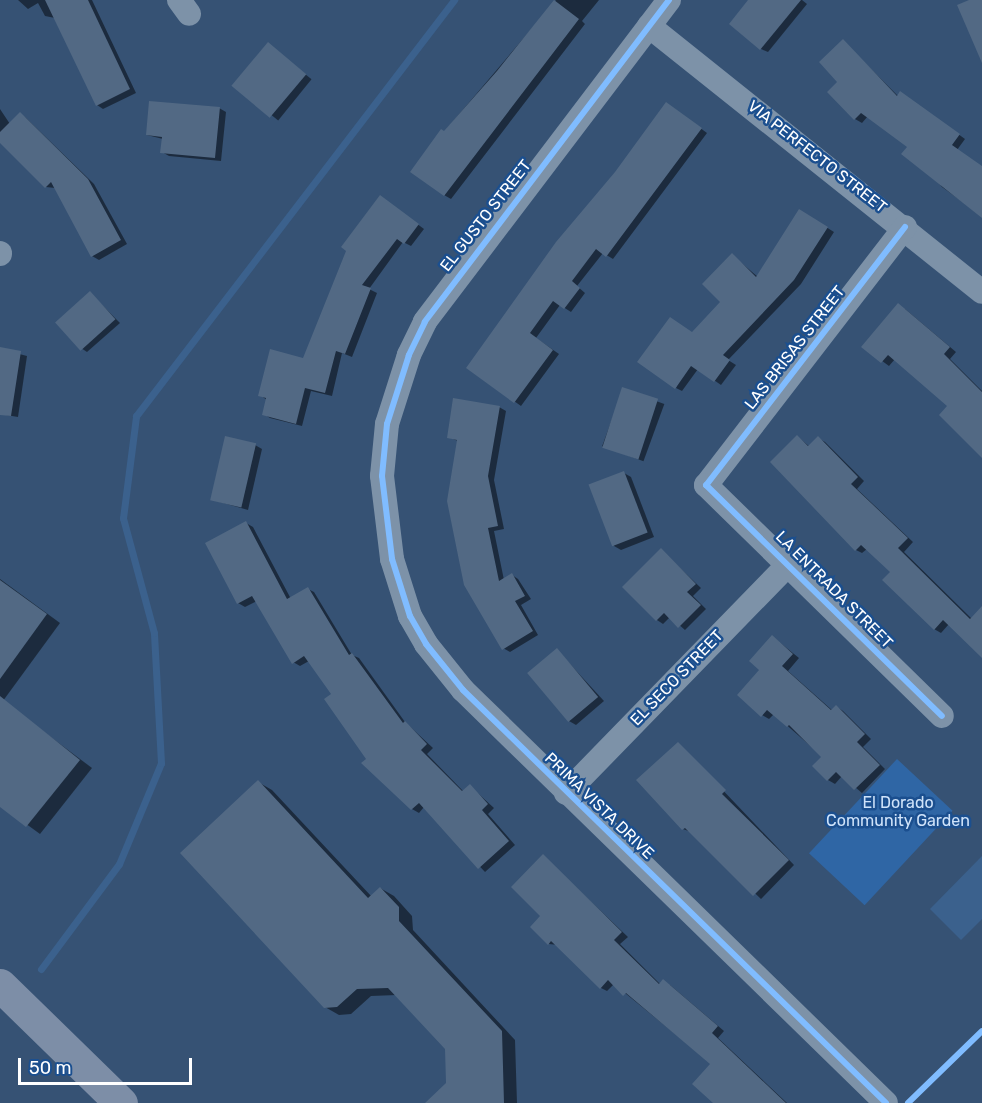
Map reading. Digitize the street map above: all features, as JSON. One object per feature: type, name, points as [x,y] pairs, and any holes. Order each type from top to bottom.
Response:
[{"type":"main road","points":[[0,985],[121,1103]]},
{"type":"street","name":"EL GUSTO STREET","points":[[382,476],[387,424],[396,389],[425,322],[444,291],[669,0]]},
{"type":"street","name":"VIA PERFECTO STREET","points":[[649,26],[905,227],[982,292]]},
{"type":"street","name":"LAS BRISAS STREET","points":[[706,485],[905,227]]},
{"type":"street","name":"PRIMA VISTA DRIVE","points":[[382,476],[399,586],[426,644],[463,690],[566,793],[886,1103]]},
{"type":"street","name":"LA ENTRADA STREET","points":[[706,485],[942,716]]},
{"type":"street","name":"EL SECO STREET","points":[[566,793],[789,564]]},
{"type":"green space","name":"El Dorado Community Garden","points":[[897,759],[953,811],[865,905],[809,853]]},
{"type":"shaded area","points":[[982,856],[982,919],[961,940],[930,909]]},
{"type":"building","points":[[45,0],[88,0],[130,89],[96,106]]},
{"type":"building","points":[[554,0],[579,19],[444,196],[410,172],[441,129],[444,131],[497,71]]},
{"type":"building","points":[[748,0],[801,0],[760,50],[729,24]]},
{"type":"building","points":[[969,0],[982,0],[982,63],[957,5]]},
{"type":"building","points":[[843,39],[897,96],[900,91],[960,134],[952,145],[982,166],[982,218],[901,154],[907,147],[861,113],[854,120],[827,92],[837,82],[819,62]]},
{"type":"building","points":[[268,42],[306,74],[270,118],[231,86]]},
{"type":"building","points":[[149,101],[220,107],[215,158],[160,153],[162,137],[146,135]]},
{"type":"building","points":[[666,102],[702,128],[606,257],[596,249],[572,281],[580,288],[564,309],[553,301],[530,333],[553,350],[514,403],[466,368],[556,242],[615,172]]},
{"type":"building","points":[[20,112],[88,179],[121,240],[91,257],[51,182],[45,188],[0,143],[0,132]]},
{"type":"building","points":[[380,195],[419,224],[404,244],[397,239],[362,285],[371,288],[345,354],[336,351],[325,393],[305,388],[296,424],[262,415],[266,398],[258,396],[270,349],[303,358],[346,251],[341,247]]},
{"type":"building","points":[[799,209],[828,227],[794,280],[723,355],[730,360],[714,382],[691,366],[675,389],[637,362],[670,317],[692,332],[720,302],[702,284],[732,253],[756,277]]},
{"type":"building","points":[[90,291],[115,319],[80,351],[55,322]]},
{"type":"building","points":[[898,303],[950,347],[944,354],[982,392],[982,458],[939,415],[947,406],[888,355],[881,363],[861,347]]},
{"type":"building","points":[[0,347],[21,351],[11,416],[0,415]]},
{"type":"building","points":[[622,387],[658,399],[638,460],[602,448]]},
{"type":"building","points":[[453,398],[500,406],[488,476],[498,526],[488,528],[499,581],[512,573],[525,596],[515,601],[533,631],[502,650],[464,585],[447,501],[457,440],[447,438]]},
{"type":"building","points":[[797,435],[808,446],[818,436],[858,477],[851,484],[908,538],[898,548],[970,619],[982,606],[982,658],[943,620],[934,630],[882,580],[890,572],[861,545],[855,551],[770,462]]},
{"type":"building","points":[[225,436],[256,443],[241,508],[210,500]]},
{"type":"building","points":[[624,471],[648,533],[612,546],[589,485]]},
{"type":"building","points":[[246,521],[287,599],[308,587],[349,655],[352,653],[403,723],[405,721],[427,744],[421,750],[462,791],[470,784],[488,804],[482,810],[509,841],[478,869],[419,803],[411,810],[361,763],[366,759],[324,699],[331,694],[304,656],[292,664],[252,596],[237,604],[205,543]]},
{"type":"building","points":[[661,548],[696,584],[687,592],[701,605],[678,628],[664,613],[656,621],[622,587]]},
{"type":"building","points":[[0,580],[47,614],[0,679]]},
{"type":"building","points":[[772,635],[793,654],[782,666],[831,710],[836,705],[865,734],[857,742],[880,765],[854,790],[836,772],[827,781],[812,766],[821,757],[789,725],[787,727],[767,710],[761,717],[737,695],[759,670],[749,661]]},
{"type":"building","points":[[557,648],[598,697],[568,722],[527,673]]},
{"type":"building","points":[[0,696],[80,760],[26,827],[0,807]]},
{"type":"building","points":[[678,742],[726,790],[722,794],[789,860],[753,896],[685,828],[682,830],[636,780]]},
{"type":"building","points":[[258,780],[368,898],[380,887],[399,907],[399,921],[502,1031],[504,1103],[425,1103],[446,1083],[445,1049],[388,988],[357,989],[337,1007],[324,1008],[180,853]]},
{"type":"building","points":[[543,854],[622,932],[614,940],[659,984],[663,979],[718,1026],[712,1033],[786,1103],[713,1103],[692,1084],[710,1064],[626,993],[623,996],[608,980],[600,989],[551,941],[548,945],[530,927],[540,916],[511,887]]},
{"type":"waterway","points":[[41,969],[119,864],[161,763],[154,633],[123,518],[136,416],[454,0]]},
{"type":"cycle path","points":[[669,0],[425,322],[409,355],[387,424],[382,476],[392,559],[410,616],[426,644],[463,690],[886,1103]]},
{"type":"cycle path","points":[[905,227],[706,485],[942,716]]},
{"type":"cycle path","points":[[908,1103],[982,1031]]}]
